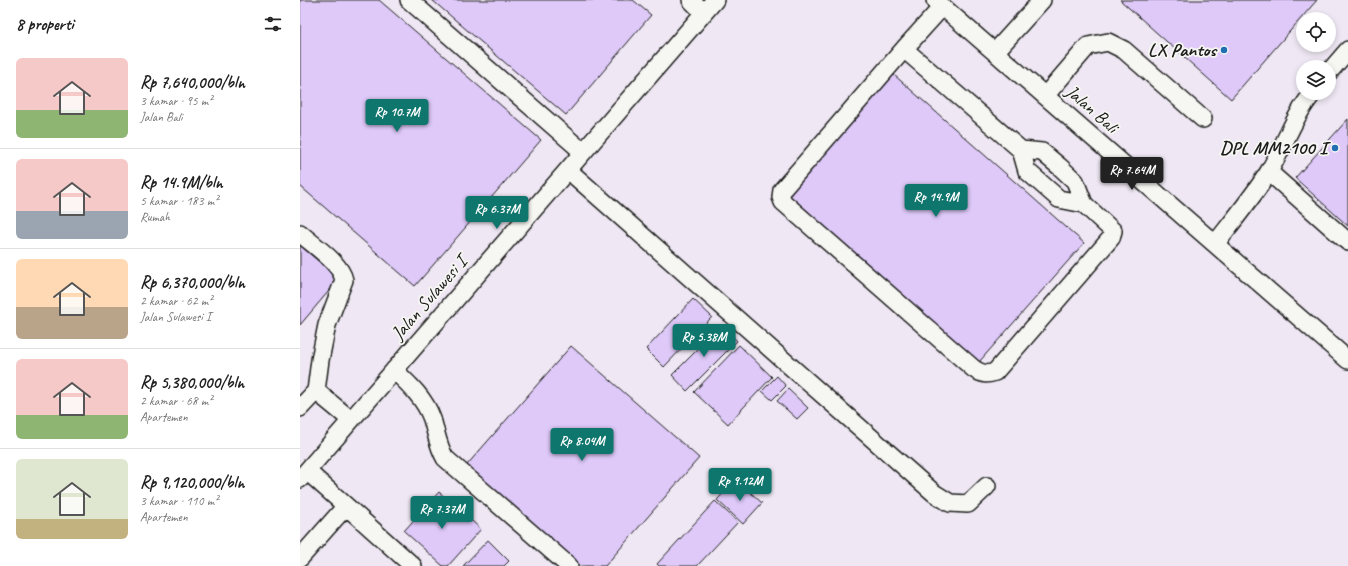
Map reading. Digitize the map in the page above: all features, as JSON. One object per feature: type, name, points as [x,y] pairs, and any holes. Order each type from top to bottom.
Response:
[{"type":"street","points":[[410,0],[583,152]]},
{"type":"street","points":[[691,0],[704,13]]},
{"type":"street","name":"Jalan Sulawesi I","points":[[304,475],[715,0]]},
{"type":"street","points":[[995,52],[1042,0]]},
{"type":"street","points":[[939,3],[904,49],[782,190],[781,196],[783,202],[980,373],[988,374],[995,372],[1113,234],[1112,229],[1084,204],[1075,181],[1060,167],[1042,152],[1021,150]]},
{"type":"street","name":"Jalan Bali","points":[[939,3],[1348,360]]},
{"type":"street","points":[[1045,96],[1088,46],[1108,42],[1124,50],[1203,119]]},
{"type":"street","points":[[904,49],[1021,150],[1027,171],[1059,199],[1084,204]]},
{"type":"street","points":[[1336,64],[1348,50]]},
{"type":"street","points":[[1215,244],[1269,172],[1285,138],[1308,100]]},
{"type":"street","points":[[568,170],[934,492],[950,503],[968,504],[987,486]]},
{"type":"street","points":[[1269,172],[1348,242]]},
{"type":"street","points":[[300,233],[336,265],[343,274],[344,280],[327,325],[316,391],[300,408]]},
{"type":"street","points":[[394,370],[416,391],[424,404],[432,418],[440,449],[445,458],[568,566]]},
{"type":"street","points":[[316,391],[351,420]]},
{"type":"street","points":[[304,475],[346,506],[413,566]]},
{"type":"street","points":[[300,558],[346,506]]},
{"type":"building","points":[[300,0],[379,0],[541,140],[415,286],[300,186]]},
{"type":"building","points":[[432,0],[633,0],[651,15],[566,115]]},
{"type":"building","name":"LX Pantos","points":[[1120,0],[1317,0],[1307,12],[1296,12],[1296,24],[1231,99]]},
{"type":"building","points":[[893,74],[1084,243],[979,362],[788,194]]},
{"type":"building","name":"DPL MM2100 I","points":[[1348,119],[1348,226],[1295,178]]},
{"type":"building","points":[[300,245],[339,279],[300,325]]},
{"type":"building","points":[[693,299],[712,317],[664,367],[646,349]]},
{"type":"building","points":[[722,325],[737,341],[687,391],[672,375]]},
{"type":"building","points":[[739,345],[772,377],[728,424],[694,392]]},
{"type":"building","points":[[571,346],[699,458],[605,566],[580,566],[466,466]]},
{"type":"building","points":[[777,376],[786,386],[772,400],[762,391]]},
{"type":"building","points":[[788,389],[808,408],[797,419],[777,401]]},
{"type":"building","points":[[736,479],[762,503],[743,524],[717,500]]},
{"type":"building","points":[[439,492],[481,529],[448,566],[443,566],[404,531]]},
{"type":"building","points":[[715,501],[738,522],[697,566],[659,566],[657,564]]},
{"type":"building","points":[[488,540],[509,561],[504,566],[463,566]]},
{"type":"place","name":"LX Pantos","points":[[1224,50]]},
{"type":"place","name":"DPL MM2100 I","points":[[1335,148]]}]
